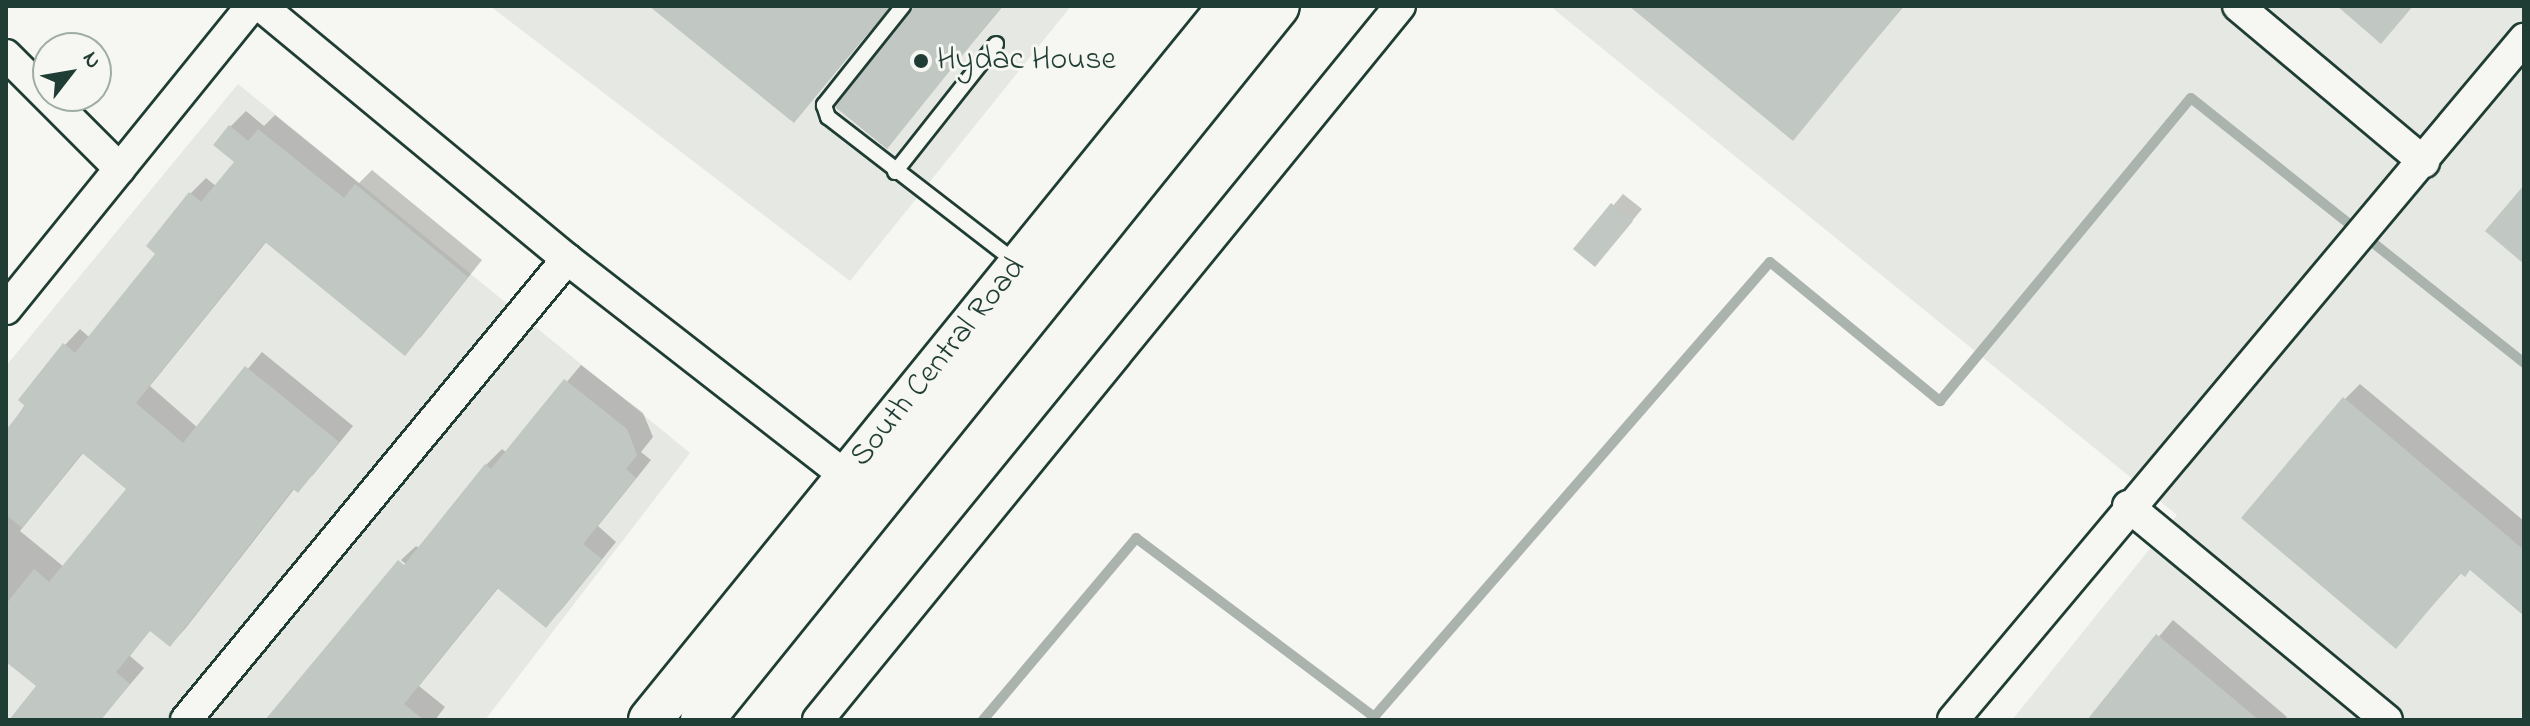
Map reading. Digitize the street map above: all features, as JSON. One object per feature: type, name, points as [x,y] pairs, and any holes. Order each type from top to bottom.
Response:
[{"type":"main road","name":"South Central Road","points":[[702,720],[1019,265],[1230,6]]},
{"type":"main road","name":"South Central Road","points":[[650,720],[862,490],[1278,6]]},
{"type":"street","points":[[6,309],[251,6]]},
{"type":"street","points":[[261,6],[567,259],[862,490]]},
{"type":"street","points":[[818,720],[1400,6]]},
{"type":"street","points":[[2238,6],[2416,171]]},
{"type":"street","points":[[1953,720],[2128,506],[2353,248],[2524,39]]},
{"type":"street","points":[[6,55],[120,169]]},
{"type":"street","points":[[186,720],[567,259]]},
{"type":"street","points":[[2128,506],[2387,720]]},
{"type":"lane","points":[[903,6],[824,105],[838,130],[1019,265]]},
{"type":"lane","points":[[895,172],[996,44]]},
{"type":"shaded area","points":[[490,6],[1071,6],[850,281]]},
{"type":"shaded area","points":[[1550,6],[2524,6],[2524,720],[2012,720],[2177,515]]},
{"type":"shaded area","points":[[238,84],[690,453],[485,720],[6,720],[6,366]]},
{"type":"building","points":[[649,6],[890,6],[794,123]]},
{"type":"building","name":"Hydac House","points":[[913,6],[1002,6],[887,149],[835,107]]},
{"type":"building","points":[[1629,6],[1903,6],[1793,141]]},
{"type":"building","points":[[2337,6],[2413,6],[2381,44]]},
{"type":"building","points":[[229,125],[248,141],[258,129],[344,198],[355,184],[468,277],[405,356],[265,242],[136,403],[183,443],[245,366],[339,442],[298,493],[293,489],[170,647],[150,631],[116,672],[130,684],[101,720],[9,720],[36,686],[6,662],[6,604],[34,569],[49,582],[126,489],[82,453],[22,528],[6,515],[6,430],[25,406],[18,400],[63,343],[75,353],[155,254],[146,246],[189,192],[201,202],[234,162],[213,145]]},
{"type":"building","points":[[2524,185],[2524,264],[2485,231]]},
{"type":"building","points":[[1611,203],[1633,221],[1595,267],[1573,249]]},
{"type":"building","points":[[564,379],[627,429],[637,455],[626,469],[636,478],[583,544],[602,559],[546,628],[497,588],[404,704],[424,720],[265,720],[398,560],[404,565],[485,464],[491,469]]},
{"type":"building","points":[[2343,397],[2524,550],[2524,616],[2470,570],[2465,577],[2460,573],[2396,649],[2241,518]]},
{"type":"building","points":[[2156,634],[2259,720],[2087,720]]},
{"type":"waterway","points":[[983,720],[1136,538],[1374,717],[1770,262],[1940,401],[2191,98],[2524,363]]},
{"type":"place","name":"Hydac House","points":[[921,61]]}]
